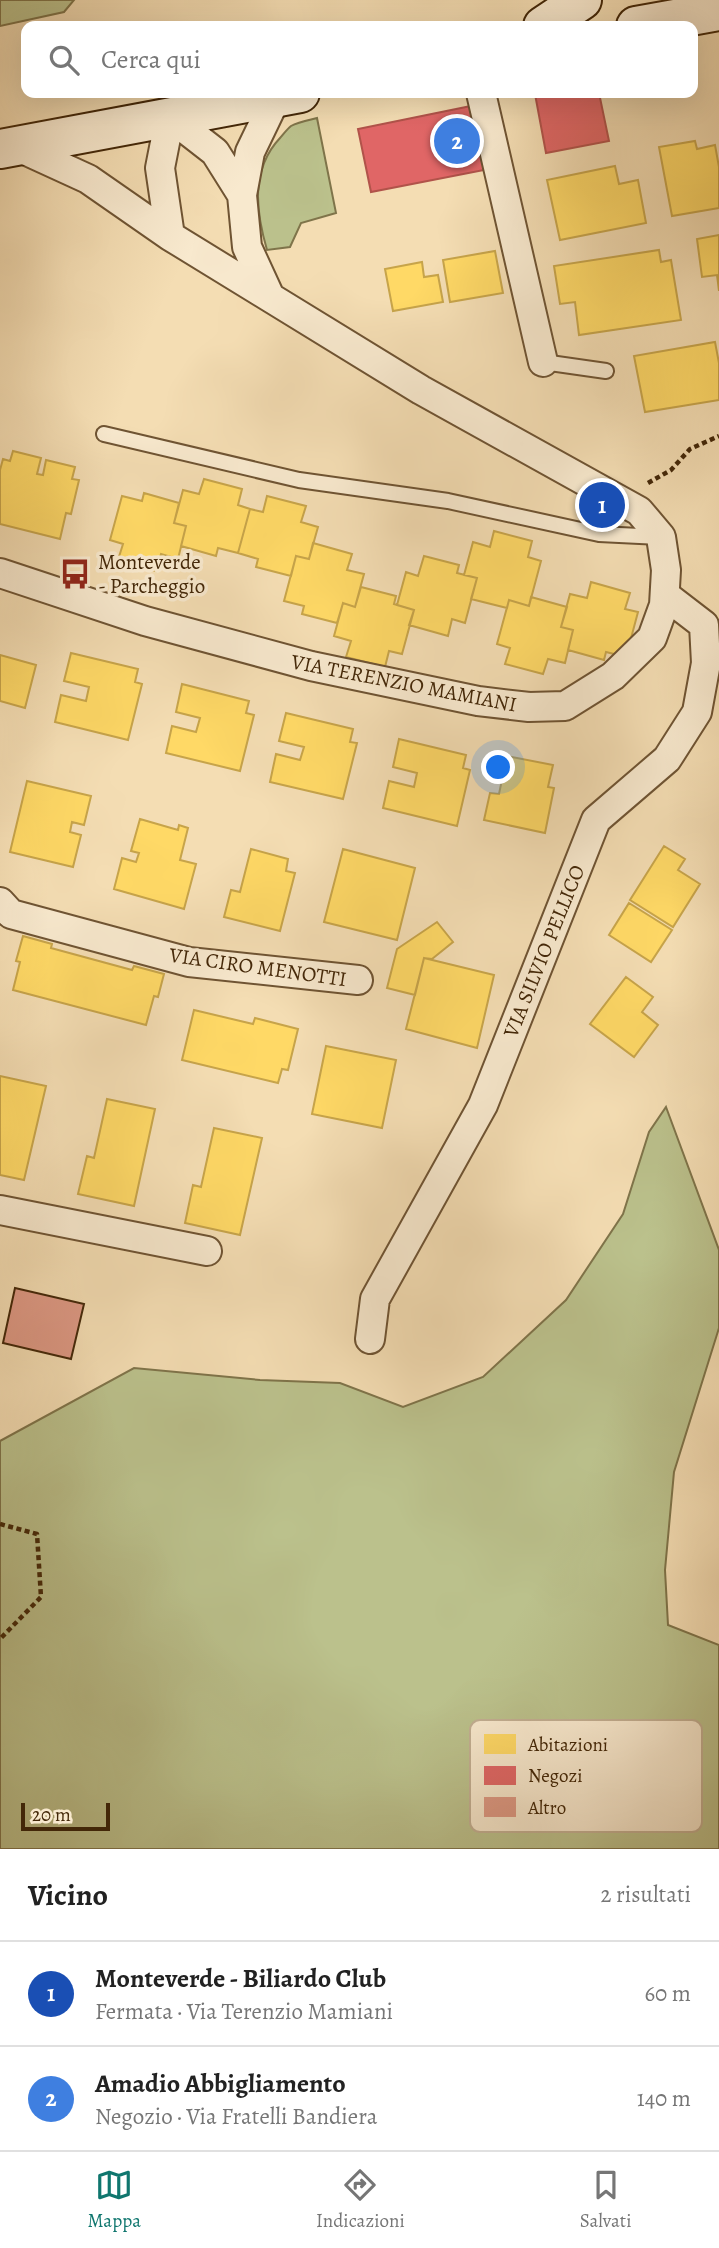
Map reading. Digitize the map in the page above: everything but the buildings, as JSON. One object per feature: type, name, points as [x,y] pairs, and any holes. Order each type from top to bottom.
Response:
[{"type":"main road","points":[[550,21],[582,0]]},
{"type":"main road","points":[[664,21],[719,11]]},
{"type":"main road","points":[[8,148],[272,98]]},
{"type":"street","points":[[270,297],[247,247],[242,195],[250,152],[286,98]]},
{"type":"street","points":[[482,98],[543,362]]},
{"type":"street","points":[[170,236],[160,168],[170,117],[215,152],[242,195]]},
{"type":"street","points":[[8,148],[88,178],[170,236],[421,390],[639,511],[661,537]]},
{"type":"street","name":"VIA TERENZIO MAMIANI","points":[[0,573],[145,621],[311,666],[478,701],[529,708],[565,705],[613,676],[652,638],[664,605],[666,570],[661,537]]},
{"type":"street","name":"VIA SILVIO PELLICO","points":[[370,1339],[375,1299],[483,1105],[596,820],[667,759],[697,712],[706,663],[704,625],[664,595]]},
{"type":"street","name":"VIA CIRO MENOTTI","points":[[0,902],[11,914],[189,962],[358,980]]},
{"type":"street","points":[[0,1210],[207,1251]]},
{"type":"lane","points":[[543,362],[606,371]]},
{"type":"lane","points":[[104,434],[299,480],[448,501],[599,534],[661,537]]},
{"type":"path","points":[[608,494],[647,483],[671,470],[690,449],[719,436]]},
{"type":"path","points":[[0,1524],[37,1534],[41,1597],[0,1639]]},
{"type":"green space","points":[[0,0],[74,0],[64,12],[0,26]]},
{"type":"green space","points":[[317,118],[336,213],[301,223],[290,247],[267,250],[258,206],[260,177],[264,164],[270,150],[290,127]]},
{"type":"green space","points":[[666,1107],[719,1250],[719,1328],[674,1472],[665,1570],[668,1625],[719,1645],[719,1849],[0,1849],[0,1441],[134,1368],[260,1380],[340,1383],[403,1407],[483,1377],[566,1300],[623,1214],[649,1132]]},
{"type":"place","name":"Amadio Abbigliamento","points":[[457,141]]},
{"type":"place","name":"Monteverde - Biliardo Club","points":[[602,505]]},
{"type":"place","name":"Monteverde - Parcheggio","points":[[75,574]]}]
